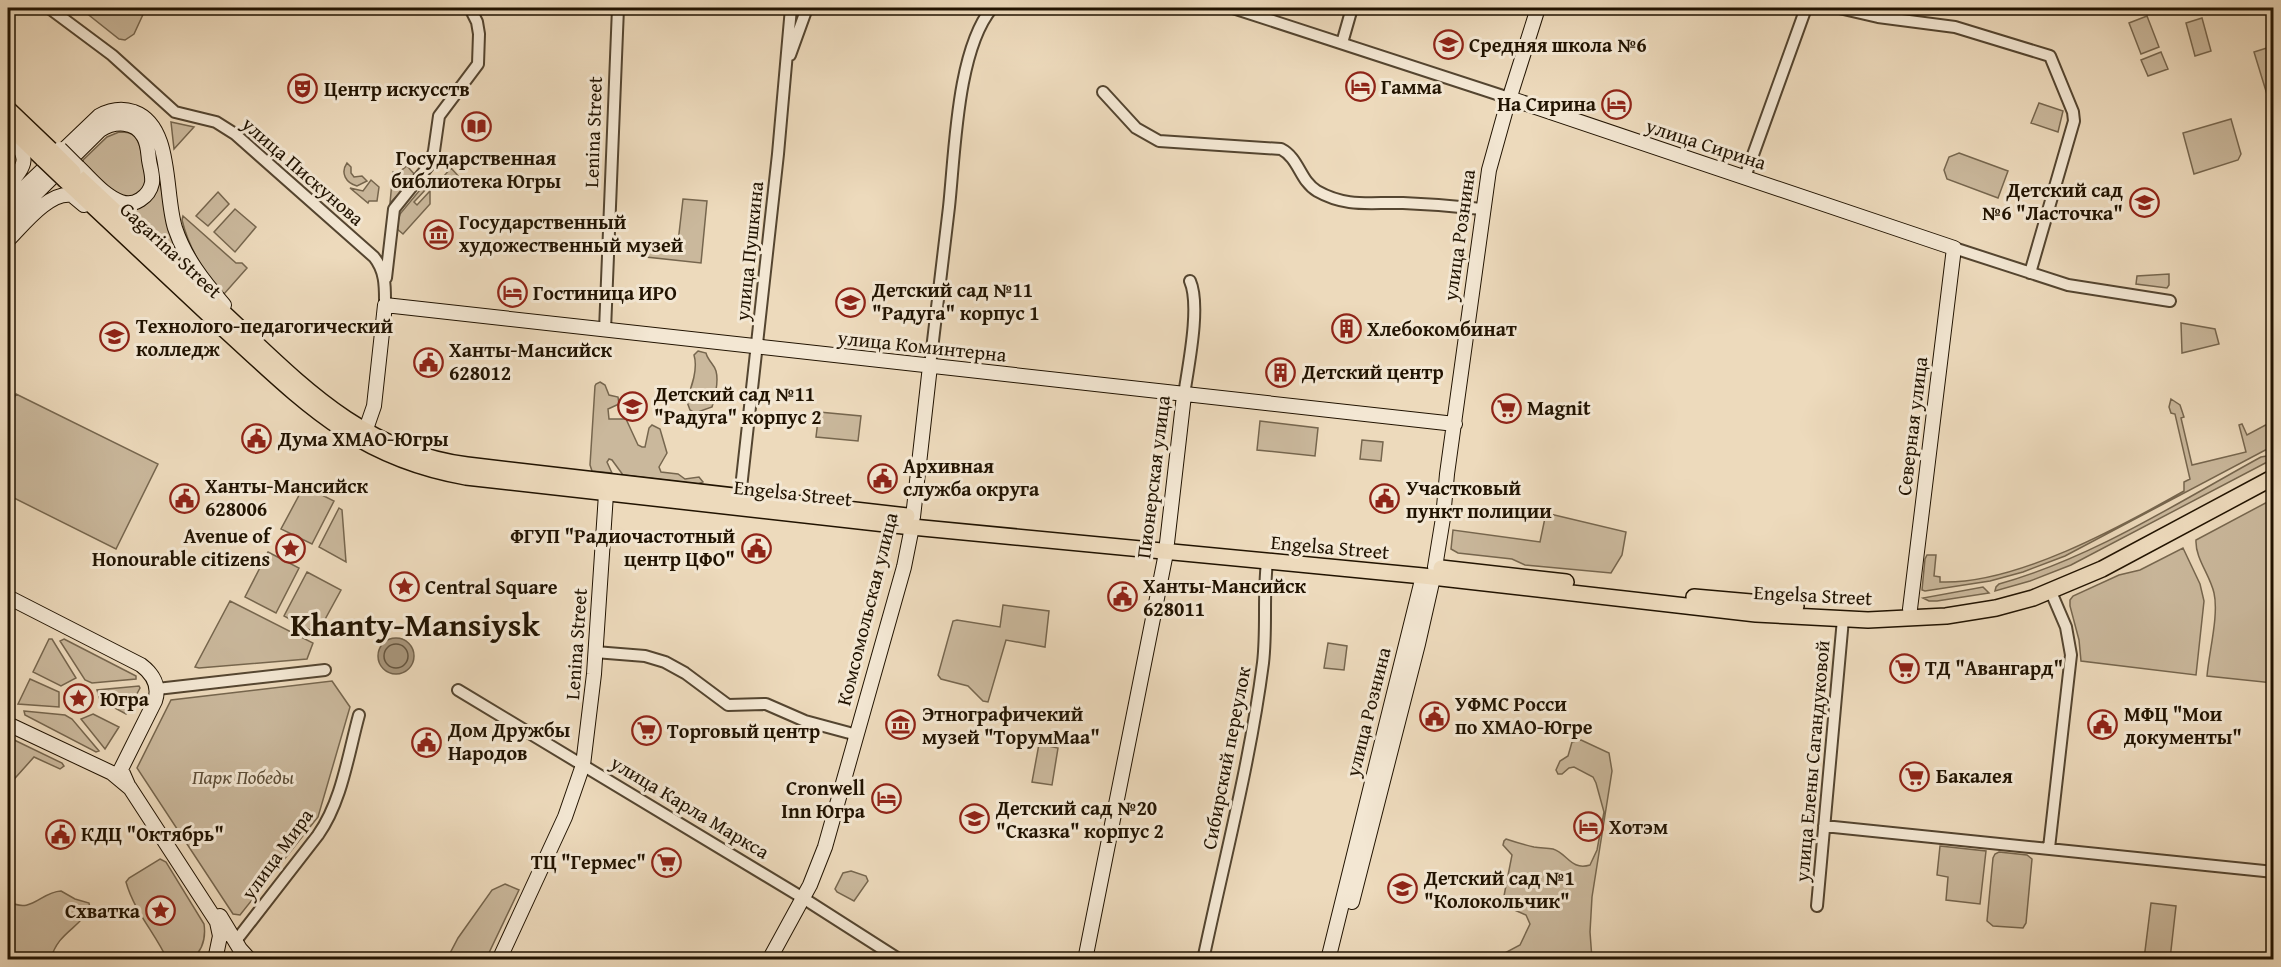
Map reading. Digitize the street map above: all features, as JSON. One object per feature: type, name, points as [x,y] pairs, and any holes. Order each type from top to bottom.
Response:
[{"type":"main road","name":"Gagarina Street","points":[[11,118],[308,404],[363,436]]},
{"type":"main road","name":"Gagarina Street","points":[[60,166],[119,231],[256,343],[315,397],[363,436]]},
{"type":"main road","points":[[178,279],[224,304],[307,381],[315,397]]},
{"type":"main road","points":[[224,304],[256,343]]},
{"type":"main road","name":"Engelsa Street","points":[[363,436],[395,458],[466,477],[740,497],[913,522]]},
{"type":"main road","name":"Engelsa Street","points":[[606,488],[913,522],[1429,572],[1757,608],[1868,615],[1976,612],[2015,604],[2049,587],[2102,569],[2274,466]]},
{"type":"main road","name":"Engelsa Street","points":[[2177,524],[2274,477]]},
{"type":"main road","name":"Engelsa Street","points":[[1167,548],[1267,562],[1429,572]]},
{"type":"street","name":"улица Пискунова","points":[[49,8],[112,55],[175,112],[211,120],[228,128],[370,254],[379,265],[385,283],[385,305]]},
{"type":"street","points":[[385,283],[392,216],[396,204],[424,173],[432,159],[439,116],[478,64],[478,28],[474,13],[470,8]]},
{"type":"street","name":"Lenina Street","points":[[605,330],[618,8]]},
{"type":"street","name":"улица Пушкина","points":[[740,497],[791,8]]},
{"type":"street","points":[[787,61],[807,8]]},
{"type":"street","name":"Комсомольская улица","points":[[769,960],[803,898],[825,847],[904,567],[913,522],[963,86],[974,38],[984,17],[992,8]]},
{"type":"street","name":"улица Сирина","points":[[1233,8],[2068,285],[2170,301]]},
{"type":"street","points":[[1342,43],[1352,8]]},
{"type":"street","name":"улица Рознина","points":[[1338,960],[1390,732],[1443,518],[1482,209],[1491,160],[1538,8]]},
{"type":"street","points":[[1744,177],[1806,8]]},
{"type":"street","points":[[1839,8],[1878,17],[1955,27],[2050,56],[2073,112],[2074,120],[2030,273]]},
{"type":"street","points":[[1103,93],[1136,128],[1159,141],[1271,148],[1288,152],[1310,185],[1341,201],[1359,205],[1388,202],[1482,209]]},
{"type":"street","points":[[8,203],[60,166],[99,116],[113,110],[122,110],[143,117],[154,126],[159,136],[171,212],[180,241],[194,268],[224,304]]},
{"type":"street","points":[[8,221],[60,166],[100,130],[112,124],[128,124],[139,130],[145,139],[151,184],[146,196],[135,202],[124,203],[60,166]]},
{"type":"street","points":[[8,135],[21,148],[24,160],[22,168],[8,185]]},
{"type":"street","points":[[8,240],[48,201],[56,196],[72,195],[146,263],[178,279]]},
{"type":"street","points":[[93,214],[119,231]]},
{"type":"street","points":[[370,254],[382,254],[389,246]]},
{"type":"street","name":"Северная улица","points":[[1910,614],[1953,248]]},
{"type":"street","name":"Пионерская улица","points":[[1085,960],[1167,548],[1194,314],[1194,296],[1190,281]]},
{"type":"street","points":[[363,436],[374,406],[385,305]]},
{"type":"street","name":"улица Коминтерна","points":[[385,305],[1455,424]]},
{"type":"street","name":"Lenina Street","points":[[498,960],[565,817],[584,765],[595,652],[606,488]]},
{"type":"street","name":"Сибирский переулок","points":[[1203,960],[1257,700],[1265,639],[1267,562]]},
{"type":"street","points":[[2049,587],[2066,627],[2071,655],[2049,848]]},
{"type":"street","points":[[8,597],[141,665],[155,684],[155,701],[126,759],[122,772],[130,788],[217,922],[220,936],[214,959]]},
{"type":"street","name":"улица Елены Сагандуковой","points":[[1817,906],[1843,614]]},
{"type":"street","points":[[595,652],[653,658],[685,673],[728,705],[766,704],[806,721],[857,735]]},
{"type":"street","points":[[155,684],[325,670]]},
{"type":"street","name":"улица Карла Маркса","points":[[458,690],[803,898],[900,960]]},
{"type":"street","name":"улица Мира","points":[[222,960],[329,818],[338,794],[359,715]]},
{"type":"street","points":[[8,724],[101,768],[130,788]]},
{"type":"street","name":"улица Рознина","points":[[1329,960],[1390,732]]},
{"type":"street","points":[[101,768],[113,768],[126,759]]},
{"type":"street","points":[[126,759],[129,776],[236,942],[250,960]]},
{"type":"street","points":[[1824,826],[2274,872]]},
{"type":"street","name":"улица Мира","points":[[214,959],[236,942]]},
{"type":"green space","points":[[80,8],[146,8],[134,34],[125,40],[119,39]]},
{"type":"green space","points":[[2147,16],[2159,47],[2141,54],[2129,23]]},
{"type":"green space","points":[[2202,18],[2211,51],[2195,56],[2186,23]]},
{"type":"green space","points":[[2274,46],[2273,114],[2254,52]]},
{"type":"green space","points":[[2161,52],[2168,69],[2148,76],[2141,60]]},
{"type":"green space","points":[[2039,103],[2063,111],[2058,132],[2031,123]]},
{"type":"green space","points":[[2231,119],[2241,154],[2238,160],[2194,174],[2183,133]]},
{"type":"green space","points":[[171,122],[194,127],[174,149]]},
{"type":"green space","points":[[119,132],[131,133],[136,138],[144,163],[146,178],[144,188],[133,198],[116,195],[84,165],[83,160],[107,137]]},
{"type":"green space","points":[[1959,153],[2008,171],[1998,198],[1947,179],[1944,170],[1949,157]]},
{"type":"green space","points":[[347,163],[354,177],[362,176],[367,181],[357,186],[350,183],[344,174]]},
{"type":"green space","points":[[407,166],[416,176],[390,203],[393,172],[399,172]]},
{"type":"green space","points":[[451,168],[461,179],[456,185],[435,186]]},
{"type":"green space","points":[[371,180],[379,187],[377,201],[368,203],[350,188],[363,191]]},
{"type":"green space","points":[[160,183],[171,236],[181,262],[176,260],[125,209]]},
{"type":"green space","points":[[424,185],[427,188],[414,202],[417,205],[430,191],[430,204],[403,234],[396,228],[400,214]]},
{"type":"green space","points":[[218,192],[229,204],[208,226],[196,216]]},
{"type":"green space","points":[[683,199],[707,201],[701,263],[646,257],[647,248],[677,251]]},
{"type":"green space","points":[[235,209],[256,227],[235,252],[214,232]]},
{"type":"green space","points":[[183,216],[236,263],[242,263],[247,268],[224,294],[203,269],[193,250],[185,231]]},
{"type":"green space","points":[[2169,274],[2167,288],[2136,284],[2137,276]]},
{"type":"green space","points":[[2181,323],[2215,329],[2219,344],[2182,353]]},
{"type":"green space","points":[[698,351],[706,353],[714,366],[717,385],[712,407],[695,413],[690,410],[686,399],[694,378],[694,355]]},
{"type":"green space","points":[[600,382],[605,385],[609,395],[618,397],[619,404],[608,409],[609,419],[626,419],[638,445],[645,447],[649,428],[652,425],[660,429],[667,453],[659,467],[661,472],[678,474],[685,479],[699,477],[703,482],[698,484],[623,475],[609,459],[607,462],[612,473],[592,471],[590,465],[595,386]]},
{"type":"green space","points":[[16,394],[158,464],[116,549],[8,495],[8,411]]},
{"type":"green space","points":[[2171,399],[2180,405],[2184,417],[2181,418],[2192,465],[2246,452],[2239,425],[2242,424],[2247,435],[2273,421],[2273,446],[2065,556],[2023,572],[1990,581],[1922,590],[1927,555],[1936,555],[1934,576],[1940,577],[1940,582],[2001,574],[2066,551],[2129,521],[2184,491],[2184,482],[2190,479],[2175,414],[2171,413],[2169,407]]},
{"type":"green space","points":[[819,412],[861,416],[858,441],[816,437]]},
{"type":"green space","points":[[1260,421],[1318,428],[1315,456],[1257,450]]},
{"type":"green space","points":[[1362,440],[1383,442],[1381,461],[1360,459]]},
{"type":"green space","points":[[2273,455],[2273,459],[2071,565],[2030,581],[1995,591],[1999,584],[2034,573],[2101,545],[2261,457]]},
{"type":"green space","points":[[304,486],[334,501],[312,544],[281,529]]},
{"type":"green space","points":[[2273,499],[2273,683],[2207,676],[2215,623],[2215,602],[2212,586],[2196,547],[2196,540]]},
{"type":"green space","points":[[339,508],[342,510],[346,562],[319,547]]},
{"type":"green space","points":[[1546,513],[1626,532],[1622,555],[1611,573],[1525,565],[1512,559],[1458,553],[1451,549],[1453,530],[1540,542]]},
{"type":"green space","points":[[2183,548],[2200,584],[2204,601],[2196,675],[2081,661],[2079,640],[2070,606],[2073,596],[2119,575],[2140,570]]},
{"type":"green space","points":[[268,552],[299,568],[276,613],[245,597]]},
{"type":"green space","points":[[307,572],[341,590],[317,634],[284,616]]},
{"type":"green space","points":[[1983,587],[1989,593],[1937,601],[1923,598]]},
{"type":"green space","points":[[230,601],[313,643],[307,659],[195,667]]},
{"type":"green space","points":[[1003,605],[1049,611],[1045,647],[1006,640],[988,702],[983,701],[968,686],[941,679],[938,675],[953,621],[1000,627]]},
{"type":"green space","points":[[49,639],[52,639],[76,678],[61,686],[33,672]]},
{"type":"green space","points":[[64,639],[136,676],[136,679],[92,683],[85,680],[60,641]]},
{"type":"green space","points":[[1328,643],[1347,646],[1344,670],[1324,668]]},
{"type":"green space","points":[[30,679],[59,692],[59,707],[18,704]]},
{"type":"green space","name":"Парк Победы","points":[[332,681],[350,707],[318,817],[240,915],[233,914],[137,768],[171,700]]},
{"type":"green space","points":[[139,686],[126,714],[100,700],[97,690]]},
{"type":"green space","points":[[24,711],[65,715],[72,719],[99,751],[96,752],[25,715]]},
{"type":"green space","points":[[93,714],[119,727],[105,749],[81,719]]},
{"type":"green space","points":[[8,737],[64,766],[60,769],[34,757],[8,786]]},
{"type":"green space","points":[[1581,740],[1609,753],[1612,771],[1592,897],[1590,932],[1592,959],[1500,959],[1499,956],[1520,945],[1530,924],[1526,915],[1510,908],[1503,901],[1512,855],[1503,845],[1504,841],[1506,839],[1534,847],[1553,849],[1578,866],[1590,865],[1597,850],[1604,812],[1593,777],[1574,767],[1562,774],[1558,774],[1556,770],[1560,761],[1568,756],[1572,742]]},
{"type":"green space","points":[[1039,744],[1058,748],[1052,785],[1032,782]]},
{"type":"green space","points":[[1940,846],[1986,851],[1980,904],[1946,900],[1948,877],[1937,875]]},
{"type":"green space","points":[[1999,852],[2027,855],[2032,859],[2026,923],[2023,928],[1993,926],[1987,921],[1993,858]]},
{"type":"green space","points":[[160,859],[166,862],[204,924],[203,943],[199,952],[192,959],[167,959],[134,903],[126,882]]},
{"type":"green space","points":[[851,871],[866,876],[868,881],[854,901],[835,889],[843,873]]},
{"type":"green space","points":[[505,884],[519,890],[486,959],[447,959],[458,938],[492,890]]},
{"type":"green space","points":[[61,891],[75,899],[89,903],[90,908],[86,915],[58,943],[51,959],[8,959],[8,901],[16,905],[30,904]]},
{"type":"green space","points":[[2151,903],[2176,906],[2170,959],[2144,959]]},
{"type":"water","points":[[396,638],[409,643],[414,656],[409,669],[396,674],[383,669],[378,656],[383,643]]},
{"type":"place","name":"Средняя школа №6","points":[[1448,45]]},
{"type":"place","name":"Гамма","points":[[1360,87]]},
{"type":"place","name":"Центр искусств","points":[[303,89]]},
{"type":"place","name":"На Сирина","points":[[1617,104]]},
{"type":"place","name":"Государственная библиотека Югры","points":[[476,127]]},
{"type":"place","name":"Детский сад №6 \"Ласточка\"","points":[[2144,202]]},
{"type":"place","name":"Государственный художественный музей","points":[[438,234]]},
{"type":"place","name":"Гостиница ИРО","points":[[512,293]]},
{"type":"place","name":"Детский сад №11 \"Радуга\" корпус 1","points":[[851,302]]},
{"type":"place","name":"Хлебокомбинат","points":[[1346,329]]},
{"type":"place","name":"Технолого-педагогический колледж","points":[[115,337]]},
{"type":"place","name":"Ханты-Мансийск 628012","points":[[428,362]]},
{"type":"place","name":"Детский центр","points":[[1281,372]]},
{"type":"place","name":"Детский сад №11 \"Радуга\" корпус 2","points":[[633,406]]},
{"type":"place","name":"Magnit","points":[[1506,408]]},
{"type":"place","name":"Дума ХМАО-Югры","points":[[257,439]]},
{"type":"place","name":"Архивная служба округа","points":[[882,478]]},
{"type":"place","name":"Ханты-Мансийск 628006","points":[[184,498]]},
{"type":"place","name":"Участковый пункт полиции","points":[[1385,499]]},
{"type":"place","name":"Avenue of Honourable citizens","points":[[291,548]]},
{"type":"place","name":"ФГУП \"Радиочастотный центр ЦФО\"","points":[[756,548]]},
{"type":"place","name":"Central Square","points":[[404,587]]},
{"type":"place","name":"Ханты-Мансийск 628011","points":[[1122,597]]},
{"type":"place","name":"ТД \"Авангард\"","points":[[1904,668]]},
{"type":"place","name":"Югра","points":[[79,699]]},
{"type":"place","name":"УФМС Росси по ХМАО-Югре","points":[[1434,716]]},
{"type":"place","name":"Этнографичекий музей \"ТорумМаа\"","points":[[901,725]]},
{"type":"place","name":"МФЦ \"Мои документы\"","points":[[2103,725]]},
{"type":"place","name":"Торговый центр","points":[[646,731]]},
{"type":"place","name":"Дом Дружбы Народов","points":[[427,742]]},
{"type":"place","name":"Бакалея","points":[[1915,776]]},
{"type":"place","name":"Cronwell Inn Югра","points":[[886,799]]},
{"type":"place","name":"Детский сад №20 \"Сказка\" корпус 2","points":[[975,819]]},
{"type":"place","name":"Хотэм","points":[[1588,827]]},
{"type":"place","name":"КДЦ \"Октябрь\"","points":[[60,834]]},
{"type":"place","name":"ТЦ \"Гермес\"","points":[[667,862]]},
{"type":"place","name":"Детский сад №1 \"Колокольчик\"","points":[[1403,889]]},
{"type":"place","name":"Cхватка","points":[[161,911]]},
{"type":"district","name":"Khanty-Mansiysk","points":[[415,625]]}]
